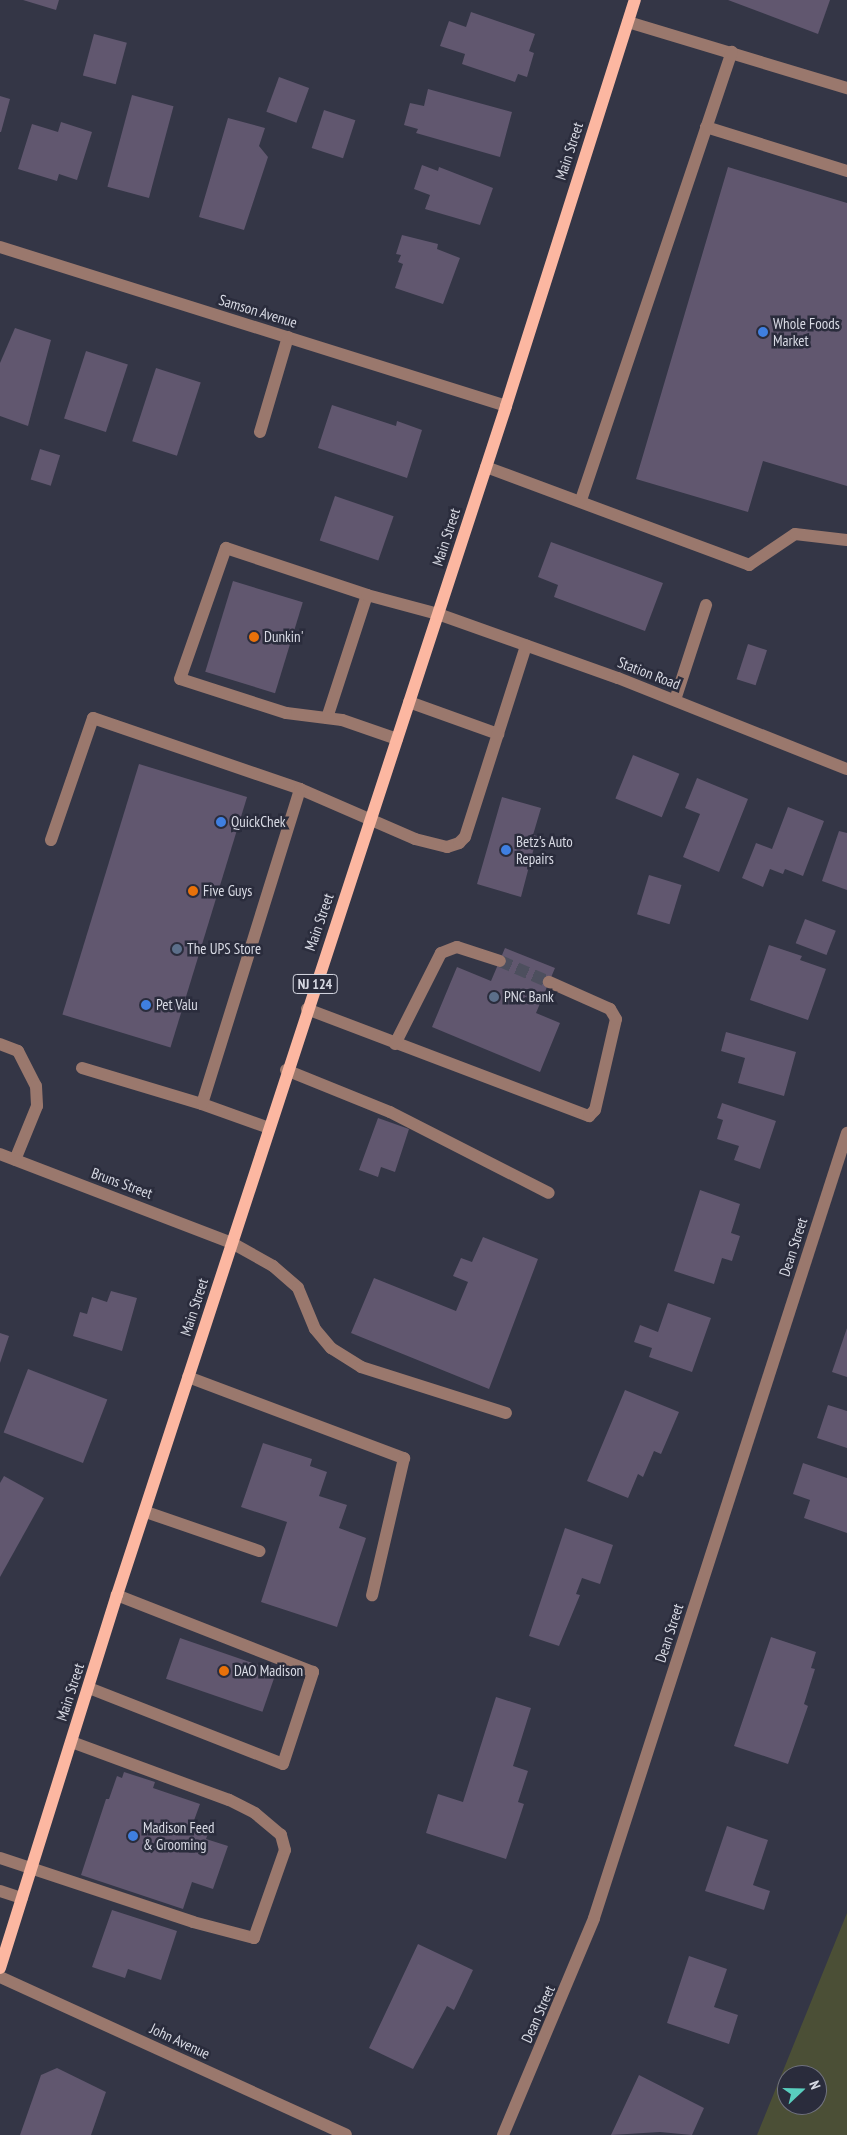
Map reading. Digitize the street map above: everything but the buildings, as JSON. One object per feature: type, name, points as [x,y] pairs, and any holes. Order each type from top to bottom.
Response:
[{"type":"main road","name":"Main Street","points":[[0,1968],[117,1595],[146,1512],[286,1070],[371,821],[635,0]]},
{"type":"street","points":[[628,22],[847,88]]},
{"type":"street","points":[[581,500],[732,52]]},
{"type":"street","points":[[706,127],[847,171]]},
{"type":"street","name":"Samson Avenue","points":[[0,247],[506,406]]},
{"type":"street","points":[[260,432],[288,337]]},
{"type":"street","points":[[486,467],[581,500],[749,565],[795,534],[847,540]]},
{"type":"street","name":"Station Road","points":[[327,718],[286,713],[180,679],[226,548],[367,595],[438,614],[675,700],[847,769]]},
{"type":"street","points":[[367,595],[327,718],[397,739]]},
{"type":"street","points":[[675,700],[706,605]]},
{"type":"street","points":[[51,840],[93,718],[300,789],[416,840],[447,846],[459,843],[465,837],[526,646]]},
{"type":"street","points":[[409,702],[498,734]]},
{"type":"street","points":[[202,1104],[300,789]]},
{"type":"street","points":[[394,1044],[441,953],[457,947],[500,960]]},
{"type":"street","points":[[307,1009],[394,1044],[589,1116],[595,1110],[618,1024],[610,1009],[549,982]]},
{"type":"street","points":[[0,1044],[18,1051],[36,1086],[37,1106],[15,1160]]},
{"type":"street","points":[[82,1068],[202,1104],[268,1128]]},
{"type":"street","points":[[286,1070],[390,1112],[549,1193]]},
{"type":"street","name":"Dean Street","points":[[503,2135],[594,1918],[847,1134]]},
{"type":"street","name":"Bruns Street","points":[[0,1154],[232,1243],[273,1266],[298,1288],[315,1329],[338,1353],[360,1367],[506,1413]]},
{"type":"street","points":[[188,1377],[404,1458],[372,1595]]},
{"type":"street","points":[[146,1512],[259,1551]]},
{"type":"street","points":[[89,1688],[283,1764],[312,1672],[117,1595]]},
{"type":"street","points":[[0,1858],[30,1870],[193,1922],[254,1938],[285,1850],[281,1835],[255,1814],[229,1800],[71,1742]]},
{"type":"street","points":[[0,1891],[22,1898]]},
{"type":"street","name":"John Avenue","points":[[0,1977],[346,2135]]},
{"type":"green space","points":[[847,1913],[847,2135],[757,2135],[777,2086],[777,2115],[827,2115],[827,2065],[785,2065]]},
{"type":"tunnel","points":[[500,961],[549,982]]},
{"type":"place","name":"Whole Foods Market","points":[[763,332]]},
{"type":"place","name":"Dunkin'","points":[[254,637]]},
{"type":"place","name":"QuickChek","points":[[221,822]]},
{"type":"place","name":"Betz's Auto Repairs","points":[[506,850]]},
{"type":"place","name":"Five Guys","points":[[193,891]]},
{"type":"place","name":"The UPS Store","points":[[177,949]]},
{"type":"place","name":"PNC Bank","points":[[494,997]]},
{"type":"place","name":"Pet Valu","points":[[146,1005]]},
{"type":"place","name":"DAO Madison","points":[[224,1671]]},
{"type":"place","name":"Madison Feed & Grooming","points":[[133,1836]]}]
